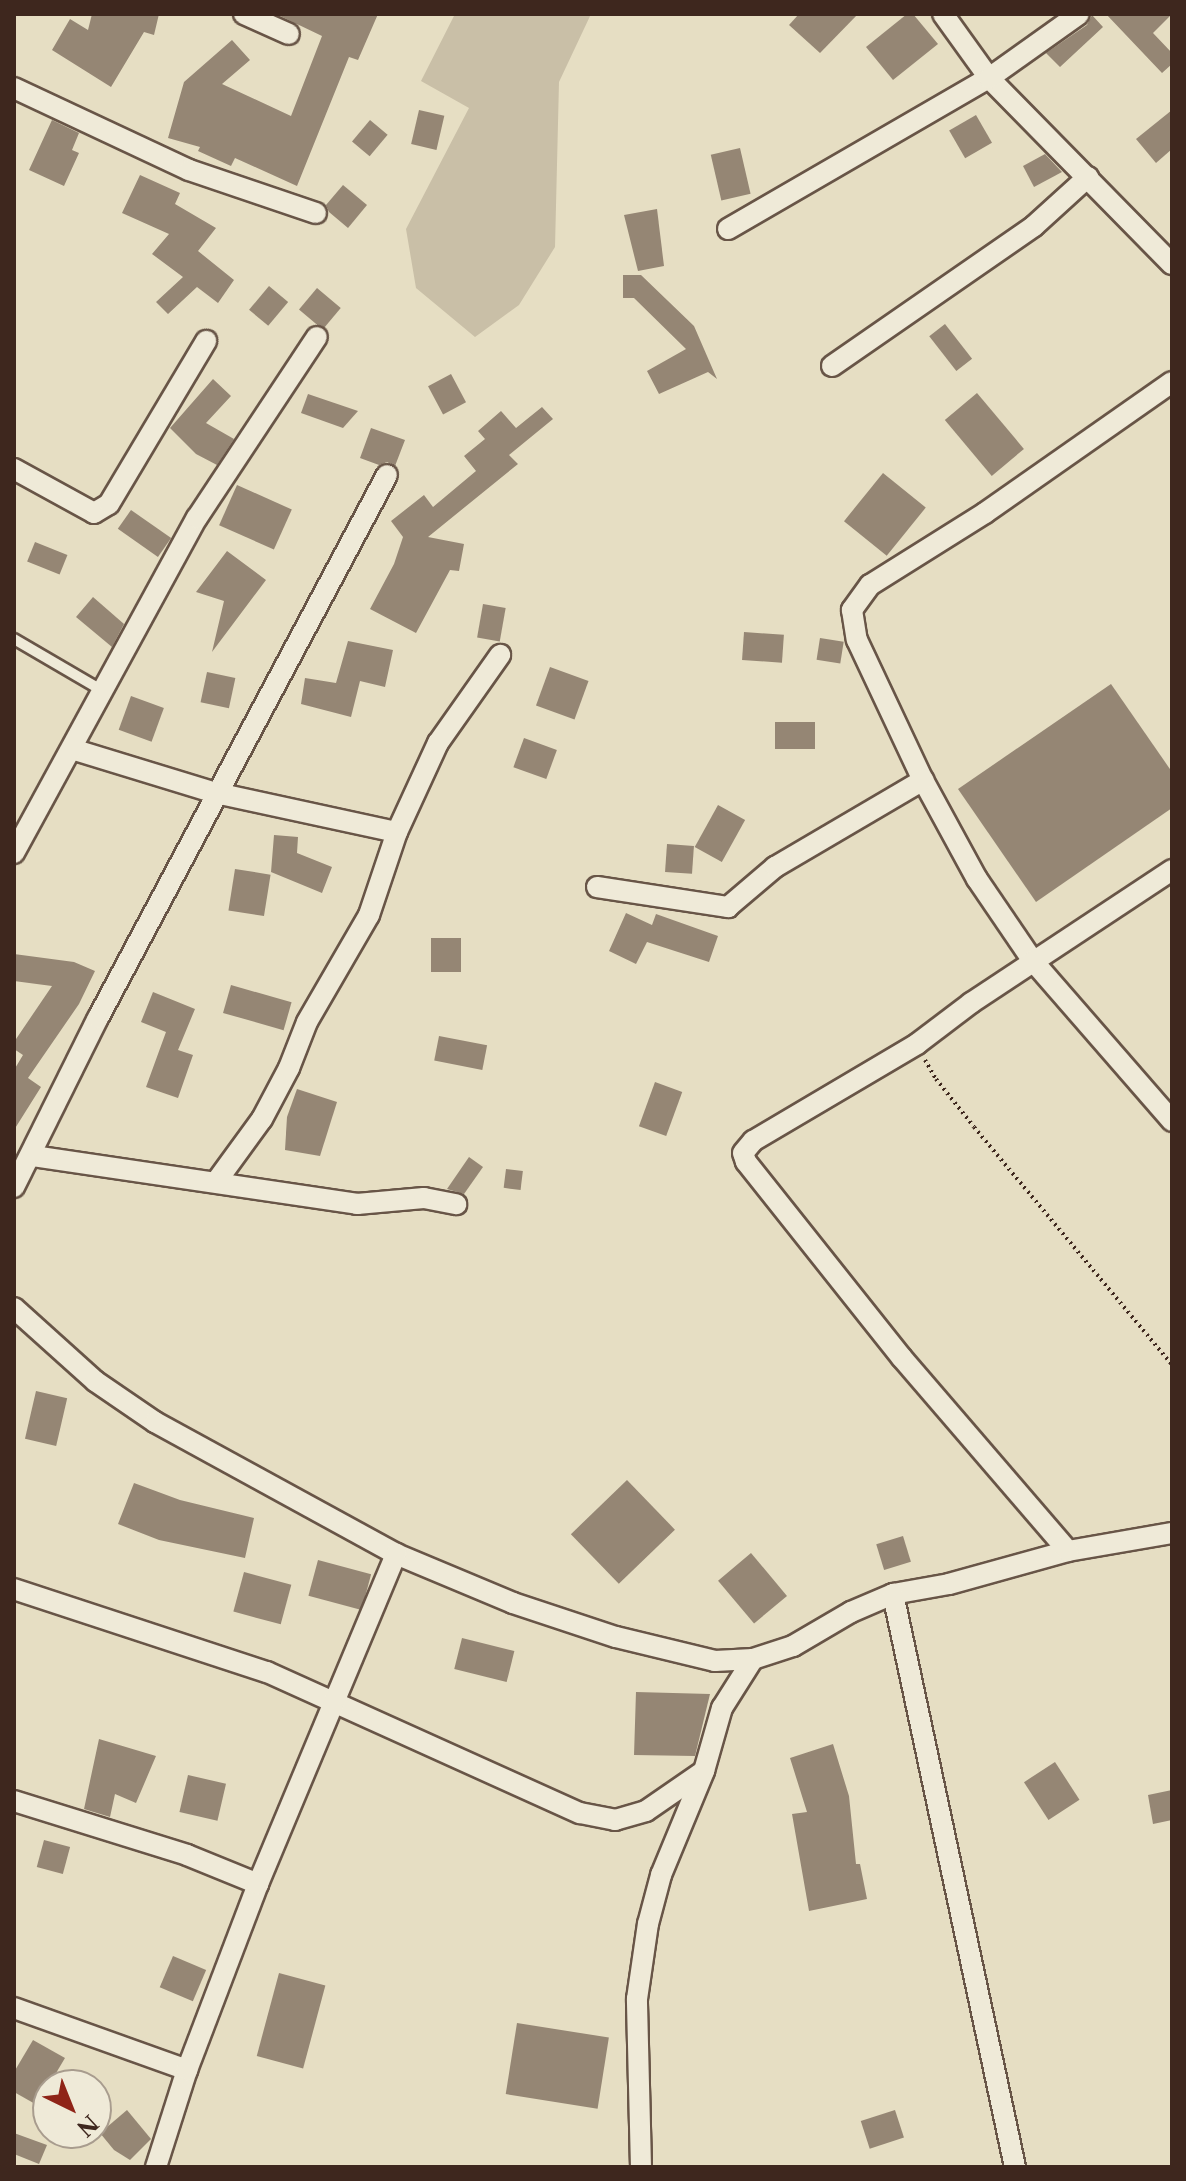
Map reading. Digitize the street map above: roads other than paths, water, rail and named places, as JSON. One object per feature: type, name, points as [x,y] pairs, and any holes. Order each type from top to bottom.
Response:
[{"type":"street","points":[[244,14],[289,34]]},
{"type":"street","points":[[943,14],[989,78],[1172,264]]},
{"type":"street","points":[[728,229],[989,78],[1079,14]]},
{"type":"street","points":[[14,88],[189,170],[316,213]]},
{"type":"street","points":[[832,366],[1034,226],[1088,177]]},
{"type":"street","points":[[17,839],[72,749],[197,518],[317,337]]},
{"type":"street","points":[[14,469],[94,513],[109,504],[206,341]]},
{"type":"street","points":[[1172,382],[985,513],[870,585],[852,610],[857,640],[923,780],[977,879],[1033,961],[1172,1121]]},
{"type":"street","points":[[14,1187],[33,1156],[98,1018],[387,475]]},
{"type":"street","points":[[216,1182],[262,1119],[289,1068],[307,1022],[369,915],[397,832],[438,743],[500,655]]},
{"type":"street","points":[[72,749],[216,793],[397,832]]},
{"type":"street","points":[[597,887],[728,907],[775,867],[923,780]]},
{"type":"street","points":[[1068,1551],[902,1358],[746,1162],[743,1153],[753,1141],[917,1044],[1033,961],[1172,870]]},
{"type":"street","points":[[33,1156],[357,1204],[424,1198],[456,1204]]},
{"type":"street","points":[[14,1308],[95,1381],[155,1422],[396,1554],[513,1603],[616,1637],[715,1661],[753,1659],[793,1646],[851,1612],[893,1594],[949,1584],[1068,1551],[1172,1533]]},
{"type":"street","points":[[156,2167],[187,2070],[258,1884],[396,1554]]},
{"type":"street","points":[[14,1589],[267,1672],[333,1700],[451,1758],[580,1813],[615,1820],[646,1811],[704,1771]]},
{"type":"street","points":[[893,1594],[1015,2167]]},
{"type":"street","points":[[641,2167],[637,1999],[648,1924],[661,1875],[704,1771],[722,1708],[753,1659]]},
{"type":"street","points":[[14,1801],[187,1855],[258,1884]]},
{"type":"street","points":[[14,2008],[187,2070]]},
{"type":"lane","points":[[14,639],[103,691]]}]
